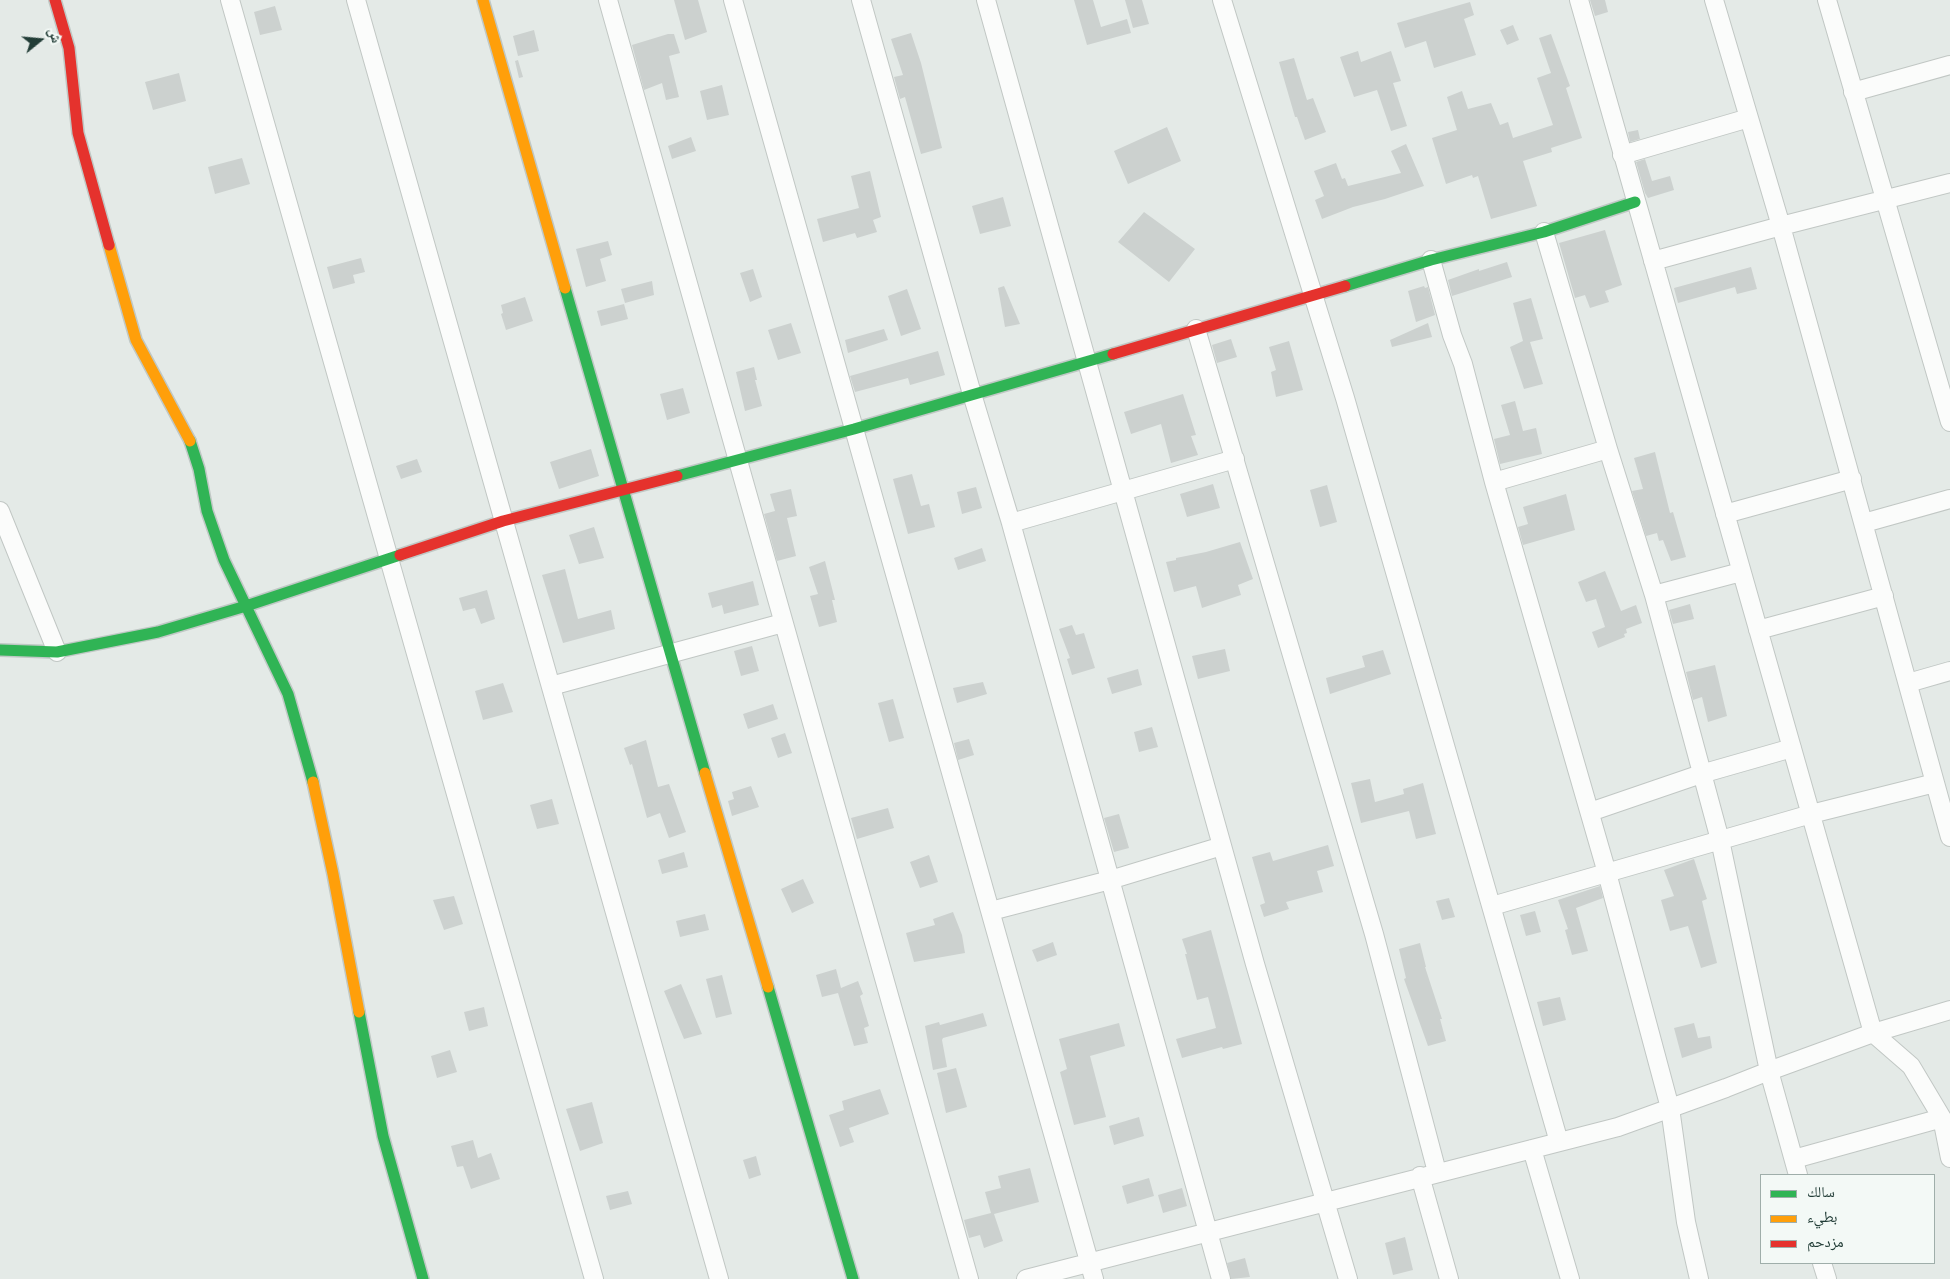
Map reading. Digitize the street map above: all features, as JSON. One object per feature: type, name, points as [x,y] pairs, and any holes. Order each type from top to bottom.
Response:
[{"type":"street","points":[[55,0],[69,48],[78,133],[136,340],[189,438],[199,469],[207,511],[224,560],[288,694],[309,762],[333,874],[383,1136],[423,1279]]},
{"type":"street","points":[[230,0],[594,1279]]},
{"type":"street","points":[[356,0],[720,1279]]},
{"type":"street","points":[[483,0],[622,488],[853,1279]]},
{"type":"street","points":[[608,0],[969,1279]]},
{"type":"street","points":[[733,0],[1092,1271]]},
{"type":"street","points":[[861,0],[972,394],[1011,523],[1221,1279]]},
{"type":"street","points":[[986,0],[1222,846],[1348,1279]]},
{"type":"street","points":[[1222,0],[1348,407],[1560,1142]]},
{"type":"street","points":[[1579,0],[1873,1033],[1911,1066],[1942,1118],[1950,1158]]},
{"type":"street","points":[[1714,0],[1781,226],[1950,837]]},
{"type":"street","points":[[1827,0],[1950,422]]},
{"type":"street","points":[[1853,92],[1950,65]]},
{"type":"street","points":[[1622,155],[1749,118]]},
{"type":"street","points":[[1652,261],[1950,183]]},
{"type":"street","points":[[0,650],[57,652],[158,632],[246,606],[504,521],[736,458],[854,429],[1431,260],[1544,232],[1635,202]]},
{"type":"street","points":[[1544,232],[1608,449],[1654,594],[1720,840],[1769,1071],[1796,1167],[1942,1118]]},
{"type":"street","points":[[1431,260],[1463,364],[1494,482],[1590,812],[1670,1108],[1686,1222],[1699,1279]]},
{"type":"street","points":[[1196,329],[1374,934],[1437,1172]]},
{"type":"street","points":[[1494,482],[1608,449]]},
{"type":"street","points":[[1011,523],[1235,459]]},
{"type":"street","points":[[1725,514],[1852,479]]},
{"type":"street","points":[[1864,523],[1950,499]]},
{"type":"street","points":[[0,511],[57,652]]},
{"type":"street","points":[[1654,594],[1742,572]]},
{"type":"street","points":[[1758,630],[1884,596]]},
{"type":"street","points":[[551,686],[783,622]]},
{"type":"street","points":[[1908,684],[1950,671]]},
{"type":"street","points":[[1590,812],[1701,774],[1792,748]]},
{"type":"street","points":[[1492,906],[1811,814],[1935,783]]},
{"type":"street","points":[[990,911],[1110,880],[1222,846]]},
{"type":"street","points":[[1026,1279],[1092,1271],[1208,1232],[1420,1176],[1618,1127],[1873,1033],[1950,1010]]},
{"type":"street","points":[[1532,1148],[1570,1279]]},
{"type":"street","points":[[1420,1176],[1449,1279]]},
{"type":"street","points":[[1822,1264],[1827,1279]]},
{"type":"building","points":[[674,0],[698,0],[707,32],[685,40]]},
{"type":"building","points":[[1074,0],[1093,0],[1101,27],[1127,19],[1131,33],[1087,45]]},
{"type":"building","points":[[1125,0],[1142,0],[1149,24],[1133,28]]},
{"type":"building","points":[[1590,0],[1605,0],[1608,12],[1595,16]]},
{"type":"building","points":[[1470,2],[1474,15],[1464,19],[1476,55],[1434,68],[1426,41],[1405,48],[1397,23]]},
{"type":"building","points":[[275,6],[282,30],[260,35],[254,12]]},
{"type":"building","points":[[1513,25],[1519,40],[1507,45],[1500,30]]},
{"type":"building","points":[[534,30],[539,51],[518,56],[513,36]]},
{"type":"building","points":[[911,33],[921,63],[942,148],[921,154],[905,97],[900,99],[894,77],[903,75],[891,39]]},
{"type":"building","points":[[668,34],[674,34],[680,53],[669,56],[679,97],[666,100],[662,83],[644,90],[632,45]]},
{"type":"building","points":[[1551,34],[1570,86],[1566,88],[1582,138],[1551,148],[1552,152],[1523,161],[1537,206],[1491,219],[1478,176],[1473,178],[1472,175],[1446,184],[1432,138],[1457,130],[1447,97],[1462,91],[1468,109],[1491,103],[1500,125],[1508,122],[1513,138],[1553,125],[1537,78],[1551,73],[1539,38]]},
{"type":"building","points":[[1358,51],[1361,62],[1391,51],[1401,81],[1393,83],[1407,126],[1391,131],[1377,90],[1354,97],[1340,57]]},
{"type":"building","points":[[1294,58],[1307,100],[1313,98],[1326,132],[1305,140],[1297,117],[1295,117],[1279,62]]},
{"type":"building","points":[[518,60],[523,77],[519,78],[515,61]]},
{"type":"building","points":[[179,73],[186,101],[153,110],[145,82]]},
{"type":"building","points":[[722,85],[729,115],[707,120],[700,91]]},
{"type":"building","points":[[1167,127],[1181,161],[1128,184],[1114,151]]},
{"type":"building","points":[[1638,130],[1640,139],[1630,142],[1628,132]]},
{"type":"building","points":[[691,137],[696,151],[672,159],[668,146]]},
{"type":"building","points":[[1406,144],[1424,186],[1353,207],[1322,219],[1315,200],[1324,196],[1314,171],[1336,163],[1342,179],[1345,178],[1348,186],[1401,173],[1391,151]]},
{"type":"building","points":[[242,158],[250,184],[215,194],[208,167]]},
{"type":"building","points":[[1645,159],[1652,181],[1670,176],[1674,190],[1648,198],[1636,162]]},
{"type":"building","points":[[870,171],[881,217],[873,220],[877,232],[857,238],[855,233],[823,242],[817,219],[859,208],[851,176]]},
{"type":"building","points":[[1003,197],[1011,226],[980,234],[972,206]]},
{"type":"building","points":[[1144,212],[1195,249],[1169,282],[1118,242]]},
{"type":"building","points":[[1605,230],[1622,285],[1605,291],[1609,302],[1590,308],[1585,295],[1575,298],[1559,243]]},
{"type":"building","points":[[608,241],[612,255],[600,259],[606,281],[586,287],[576,249]]},
{"type":"building","points":[[361,258],[365,272],[353,275],[355,283],[333,289],[327,267]]},
{"type":"building","points":[[1507,262],[1512,277],[1452,296],[1448,280]]},
{"type":"building","points":[[1751,267],[1757,289],[1737,294],[1735,287],[1678,303],[1674,288]]},
{"type":"building","points":[[753,269],[762,297],[750,302],[740,273]]},
{"type":"building","points":[[652,281],[654,295],[625,303],[621,289]]},
{"type":"building","points":[[1004,286],[1020,324],[1005,327],[998,288]]},
{"type":"building","points":[[1424,286],[1425,288],[1428,287],[1435,315],[1416,322],[1408,291]]},
{"type":"building","points":[[907,289],[921,329],[901,336],[888,296]]},
{"type":"building","points":[[525,297],[533,321],[506,330],[501,314],[503,313],[501,305]]},
{"type":"building","points":[[1531,298],[1543,339],[1530,342],[1543,384],[1524,389],[1510,347],[1523,341],[1513,303]]},
{"type":"building","points":[[624,304],[628,319],[601,326],[597,311]]},
{"type":"building","points":[[791,323],[801,353],[778,360],[768,330]]},
{"type":"building","points":[[1428,323],[1432,337],[1392,347],[1390,340]]},
{"type":"building","points":[[884,329],[888,340],[848,353],[845,340]]},
{"type":"building","points":[[1231,339],[1237,357],[1217,363],[1212,345]]},
{"type":"building","points":[[1289,341],[1303,390],[1276,397],[1271,372],[1276,370],[1269,347]]},
{"type":"building","points":[[938,351],[945,375],[910,385],[908,378],[855,392],[850,376]]},
{"type":"building","points":[[754,367],[757,380],[755,380],[762,406],[745,411],[736,372]]},
{"type":"building","points":[[683,388],[690,413],[667,420],[660,394]]},
{"type":"building","points":[[1183,394],[1196,435],[1191,436],[1198,455],[1171,463],[1161,424],[1131,434],[1124,412]]},
{"type":"building","points":[[1515,401],[1523,431],[1536,428],[1542,454],[1500,464],[1494,439],[1510,435],[1501,405]]},
{"type":"building","points":[[591,449],[599,476],[559,489],[550,462]]},
{"type":"building","points":[[1655,452],[1670,513],[1673,512],[1686,557],[1671,561],[1663,540],[1659,541],[1657,533],[1646,536],[1632,491],[1643,489],[1634,458]]},
{"type":"building","points":[[417,459],[422,472],[401,479],[396,466]]},
{"type":"building","points":[[912,474],[921,506],[929,504],[935,527],[908,534],[893,479]]},
{"type":"building","points":[[1213,484],[1220,508],[1187,517],[1180,494]]},
{"type":"building","points":[[1327,485],[1337,522],[1320,527],[1310,490]]},
{"type":"building","points":[[976,487],[982,508],[962,514],[957,492]]},
{"type":"building","points":[[791,489],[797,516],[787,518],[796,556],[777,561],[764,514],[775,511],[770,494]]},
{"type":"building","points":[[1566,494],[1575,530],[1523,545],[1518,527],[1528,524],[1523,507]]},
{"type":"building","points":[[594,527],[604,558],[579,564],[569,535]]},
{"type":"building","points":[[1240,542],[1253,579],[1238,585],[1241,595],[1202,608],[1196,586],[1174,592],[1166,562]]},
{"type":"building","points":[[982,548],[986,561],[958,570],[954,558]]},
{"type":"building","points":[[825,561],[835,600],[832,600],[837,622],[819,627],[810,596],[818,594],[809,567]]},
{"type":"building","points":[[565,569],[578,619],[611,610],[615,629],[563,643],[542,575]]},
{"type":"building","points":[[1605,571],[1621,611],[1636,605],[1642,623],[1626,629],[1625,637],[1598,648],[1592,632],[1605,627],[1596,599],[1586,602],[1578,582]]},
{"type":"building","points":[[753,581],[759,605],[724,614],[722,605],[712,608],[708,593]]},
{"type":"building","points":[[487,590],[495,619],[481,624],[475,608],[463,611],[459,598]]},
{"type":"building","points":[[1690,604],[1694,619],[1673,624],[1669,610]]},
{"type":"building","points":[[1072,625],[1076,635],[1084,633],[1095,668],[1072,675],[1067,659],[1070,658],[1059,629]]},
{"type":"building","points":[[752,646],[759,671],[741,676],[734,651]]},
{"type":"building","points":[[1225,649],[1230,671],[1198,679],[1192,656]]},
{"type":"building","points":[[1383,650],[1391,674],[1330,694],[1326,678],[1365,667],[1362,656]]},
{"type":"building","points":[[1715,665],[1727,716],[1708,722],[1702,697],[1693,700],[1686,672]]},
{"type":"building","points":[[1138,669],[1142,685],[1112,694],[1107,678]]},
{"type":"building","points":[[983,682],[987,694],[957,703],[953,688]]},
{"type":"building","points":[[503,683],[513,712],[483,720],[475,691]]},
{"type":"building","points":[[893,699],[904,738],[889,742],[878,703]]},
{"type":"building","points":[[773,704],[778,719],[748,729],[743,714]]},
{"type":"building","points":[[1152,727],[1158,747],[1139,752],[1134,732]]},
{"type":"building","points":[[785,733],[792,753],[778,758],[771,738]]},
{"type":"building","points":[[969,739],[974,755],[958,760],[954,743]]},
{"type":"building","points":[[646,740],[658,787],[669,784],[686,832],[669,838],[660,813],[647,818],[632,764],[630,765],[624,748]]},
{"type":"building","points":[[1370,779],[1375,802],[1404,794],[1403,789],[1423,783],[1436,834],[1416,839],[1409,811],[1361,823],[1351,783]]},
{"type":"building","points":[[751,786],[759,807],[732,816],[728,801],[734,799],[732,792]]},
{"type":"building","points":[[552,799],[559,824],[537,829],[530,805]]},
{"type":"building","points":[[888,808],[894,828],[857,839],[851,818]]},
{"type":"building","points":[[1119,814],[1129,848],[1114,852],[1104,818]]},
{"type":"building","points":[[1328,845],[1334,866],[1317,871],[1323,892],[1286,902],[1289,909],[1264,917],[1260,905],[1265,903],[1252,857],[1270,852],[1273,861]]},
{"type":"building","points":[[684,852],[688,867],[662,874],[658,860]]},
{"type":"building","points":[[929,855],[938,882],[920,888],[910,862]]},
{"type":"building","points":[[1694,859],[1707,899],[1702,901],[1717,963],[1701,968],[1688,926],[1670,931],[1661,900],[1674,896],[1664,870]]},
{"type":"building","points":[[803,879],[814,903],[792,913],[781,889]]},
{"type":"building","points":[[1600,886],[1603,898],[1576,908],[1588,951],[1572,955],[1565,930],[1568,929],[1558,900]]},
{"type":"building","points":[[454,896],[463,924],[444,930],[433,900]]},
{"type":"building","points":[[1449,898],[1455,917],[1442,920],[1436,901]]},
{"type":"building","points":[[1535,911],[1541,932],[1526,936],[1520,915]]},
{"type":"building","points":[[953,912],[962,935],[965,953],[914,962],[906,933],[935,925],[933,919]]},
{"type":"building","points":[[705,914],[709,930],[680,937],[676,921]]},
{"type":"building","points":[[1211,930],[1242,1044],[1223,1049],[1222,1047],[1182,1058],[1176,1039],[1216,1028],[1208,997],[1197,1000],[1182,939]]},
{"type":"building","points":[[1053,942],[1057,955],[1037,962],[1032,950]]},
{"type":"building","points":[[1420,943],[1425,967],[1442,1019],[1440,1019],[1446,1041],[1428,1046],[1404,979],[1406,978],[1399,949]]},
{"type":"building","points":[[836,969],[841,988],[858,981],[863,994],[860,996],[869,1026],[864,1028],[868,1043],[854,1046],[838,993],[822,997],[816,975]]},
{"type":"building","points":[[722,975],[732,1014],[716,1018],[706,979]]},
{"type":"building","points":[[681,984],[702,1034],[684,1039],[664,991]]},
{"type":"building","points":[[1560,997],[1566,1020],[1543,1026],[1537,1002]]},
{"type":"building","points":[[484,1007],[488,1026],[469,1031],[464,1012]]},
{"type":"building","points":[[983,1013],[987,1026],[943,1038],[947,1067],[933,1070],[925,1026],[939,1022],[940,1025]]},
{"type":"building","points":[[1119,1023],[1125,1046],[1090,1056],[1106,1117],[1074,1125],[1060,1072],[1067,1069],[1059,1039]]},
{"type":"building","points":[[1694,1023],[1698,1038],[1710,1036],[1712,1048],[1682,1058],[1674,1028]]},
{"type":"building","points":[[450,1050],[457,1072],[437,1078],[431,1056]]},
{"type":"building","points":[[956,1068],[967,1107],[946,1113],[937,1073]]},
{"type":"building","points":[[880,1089],[889,1114],[849,1128],[854,1142],[840,1147],[829,1115],[844,1110],[842,1101]]},
{"type":"building","points":[[592,1102],[603,1143],[580,1151],[566,1109]]},
{"type":"building","points":[[1139,1117],[1144,1136],[1114,1145],[1109,1126]]},
{"type":"building","points":[[473,1140],[478,1158],[491,1153],[500,1179],[471,1189],[463,1166],[457,1167],[451,1146]]},
{"type":"building","points":[[756,1156],[761,1175],[749,1179],[743,1160]]},
{"type":"building","points":[[1030,1168],[1039,1202],[994,1214],[1003,1241],[984,1248],[980,1235],[969,1238],[964,1220],[991,1213],[985,1192],[1001,1188],[998,1176]]},
{"type":"building","points":[[1149,1178],[1154,1196],[1127,1204],[1122,1186]]},
{"type":"building","points":[[1182,1188],[1187,1206],[1163,1213],[1158,1195]]},
{"type":"building","points":[[628,1191],[632,1204],[610,1210],[606,1196]]},
{"type":"building","points":[[1405,1237],[1413,1270],[1393,1275],[1385,1243]]},
{"type":"building","points":[[1245,1258],[1250,1277],[1231,1279],[1227,1263]]},
{"type":"traffic: fast","points":[[1345,286],[1431,260],[1544,232],[1635,202]]},
{"type":"traffic: fast","points":[[565,288],[705,773]]},
{"type":"traffic: fast","points":[[677,476],[854,429],[1113,354]]},
{"type":"traffic: fast","points":[[190,441],[199,469],[207,511],[224,560],[288,694],[313,782]]},
{"type":"traffic: fast","points":[[0,650],[57,652],[158,632],[246,606],[400,555]]},
{"type":"traffic: fast","points":[[768,987],[853,1279]]},
{"type":"traffic: fast","points":[[359,1012],[383,1136],[423,1279]]},
{"type":"traffic: slow","points":[[483,0],[565,288]]},
{"type":"traffic: slow","points":[[109,245],[136,340],[190,441]]},
{"type":"traffic: slow","points":[[705,773],[768,987]]},
{"type":"traffic: slow","points":[[313,782],[333,874],[359,1012]]},
{"type":"traffic: jam","points":[[55,0],[69,48],[78,133],[109,245]]},
{"type":"traffic: jam","points":[[1113,354],[1345,286]]},
{"type":"traffic: jam","points":[[400,555],[503,521],[677,476]]}]
